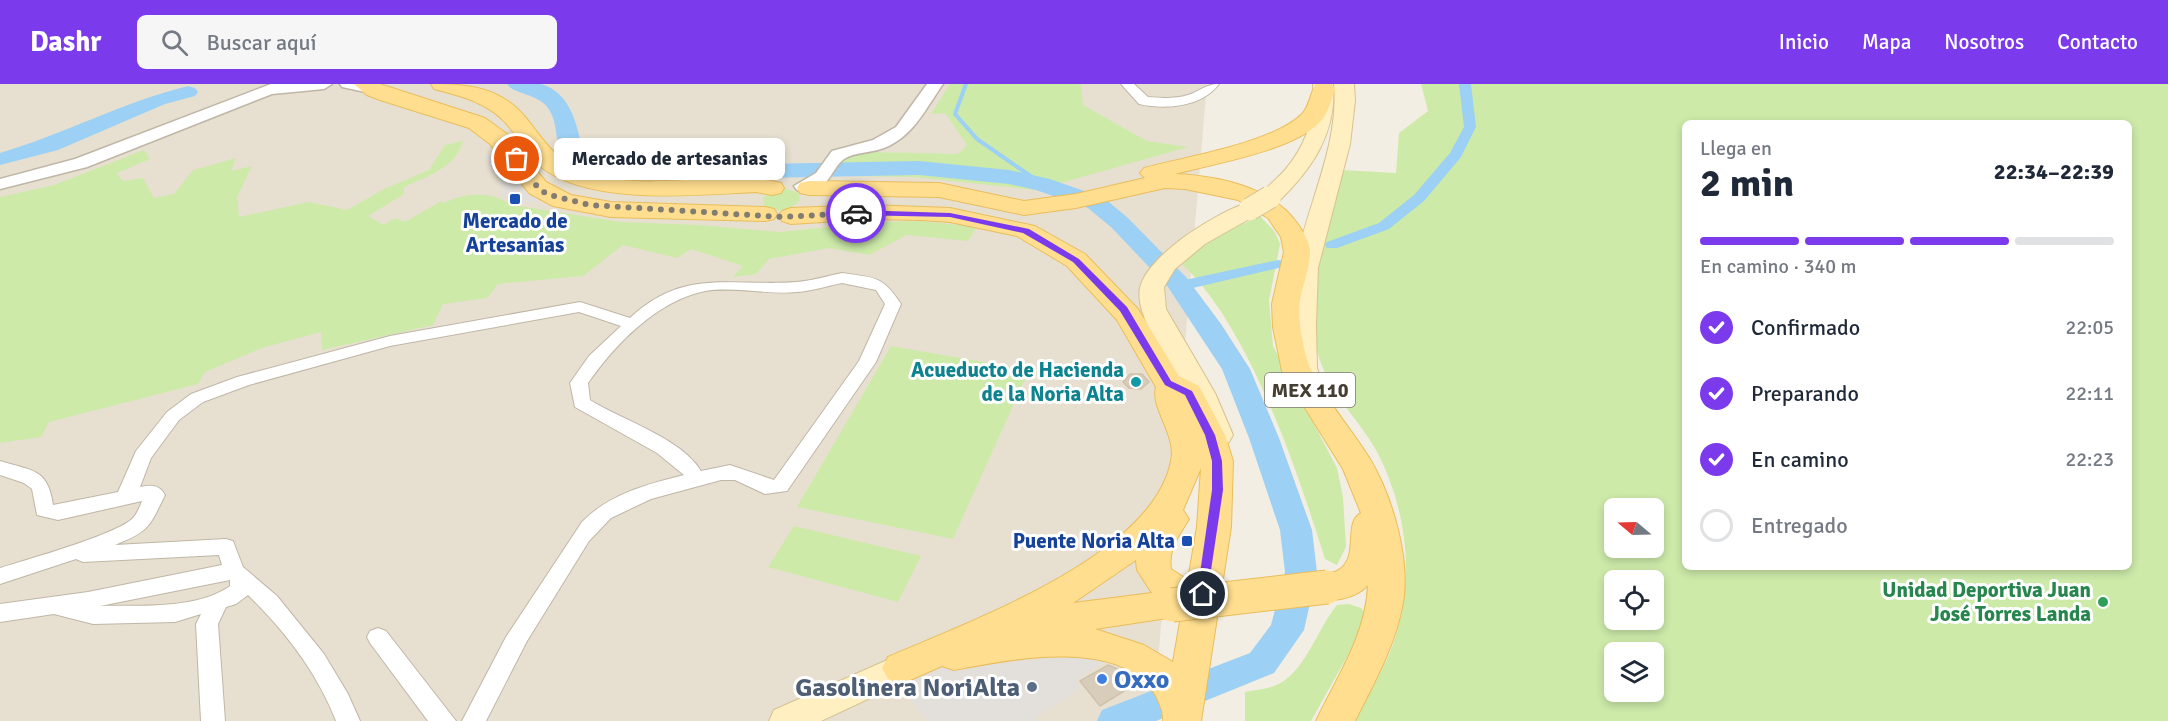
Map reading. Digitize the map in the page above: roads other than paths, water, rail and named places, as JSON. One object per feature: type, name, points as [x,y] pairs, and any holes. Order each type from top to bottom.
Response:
[{"type":"main road","name":"MEX 110","points":[[442,84],[475,92],[499,105],[510,114],[542,158],[566,173],[580,178],[634,186],[756,185],[772,188],[818,177],[939,190],[990,211],[1076,260],[1128,315],[1168,383],[1188,393],[1210,435],[1217,461],[1218,490],[1214,526],[1176,668]]},
{"type":"main road","name":"MEX 110","points":[[368,86],[476,122],[489,129],[508,147],[536,185],[546,194],[613,208],[791,216],[870,212],[990,211],[1024,208],[1165,181],[1185,182],[1246,194],[1277,213],[1294,237],[1297,252],[1287,304],[1290,349],[1297,371],[1362,474],[1375,504],[1382,535],[1386,576],[1384,607],[1367,659],[1335,721]]},
{"type":"main road","points":[[1083,195],[1292,131],[1317,111],[1334,87]]},
{"type":"main road","points":[[1218,490],[1220,439],[1214,419],[1205,396],[1156,320],[1150,290],[1156,275],[1169,260],[1207,233],[1270,197],[1295,174],[1314,142],[1334,87]]},
{"type":"main road","points":[[1312,394],[1304,368],[1303,293],[1309,255],[1343,129],[1334,87]]},
{"type":"main road","points":[[791,216],[813,206],[818,177]]},
{"type":"main road","points":[[765,214],[757,203],[761,195],[772,188]]},
{"type":"main road","points":[[786,721],[916,663],[1069,589],[1129,549],[1154,523],[1173,495],[1188,461],[1186,441],[1179,417],[1170,399],[1168,383]]},
{"type":"main road","points":[[1176,598],[1159,580],[1152,559],[1160,533],[1185,502],[1199,470],[1200,458],[1186,441]]},
{"type":"main road","points":[[916,663],[1030,623],[1176,598],[1268,595],[1346,583],[1355,577],[1367,555],[1370,528],[1362,474]]},
{"type":"main road","points":[[916,663],[1041,640],[1070,639],[1121,651],[1176,668],[1182,719]]},
{"type":"street","points":[[0,184],[81,164],[231,103],[279,87],[324,84]]},
{"type":"street","points":[[348,84],[368,86]]},
{"type":"street","points":[[818,177],[838,156],[879,144],[903,131],[935,84]]},
{"type":"street","points":[[1127,84],[1144,101],[1172,103],[1207,92],[1213,84]]},
{"type":"street","points":[[474,721],[510,650],[584,534],[604,513],[634,497],[698,481],[731,472],[750,476],[763,487],[772,489],[780,486],[867,362],[893,304],[882,287],[870,282],[842,278],[797,288],[706,286],[674,295],[648,310],[595,360],[579,383],[581,403],[602,418],[657,444],[694,469],[698,481]]},
{"type":"street","points":[[125,499],[143,456],[173,416],[197,398],[243,381],[390,341],[580,307],[631,324]]},
{"type":"street","points":[[0,468],[31,478],[41,486],[44,510],[58,513],[151,492],[155,495],[142,522],[133,529],[0,576]]},
{"type":"street","points":[[64,555],[226,547],[239,575],[296,631],[343,705],[348,721]]},
{"type":"street","points":[[52,604],[93,615],[175,613],[218,602],[239,591],[239,575]]},
{"type":"street","points":[[0,613],[239,575]]},
{"type":"street","points":[[213,721],[207,624],[218,602]]},
{"type":"street","points":[[378,637],[444,721]]},
{"type":"waterway","points":[[517,84],[543,93],[559,108],[564,117],[572,154],[593,163],[614,168],[659,173],[919,168],[1009,177],[1042,184],[1096,203],[1120,223],[1177,282],[1212,330],[1236,369],[1264,438],[1296,530],[1301,572],[1287,630],[1262,663],[1115,721]]},
{"type":"waterway","points":[[966,84],[955,114],[977,139],[1042,184]]},
{"type":"waterway","points":[[1332,245],[1384,226],[1419,198],[1456,154],[1470,127],[1465,84]]},
{"type":"waterway","points":[[2,159],[50,145],[158,100],[188,92]]},
{"type":"waterway","points":[[1180,286],[1278,264]]},
{"type":"place","name":"Mercado de artesanias","points":[[517,159]]},
{"type":"place","name":"Mercado de Artesanías","points":[[515,199]]},
{"type":"place","name":"Acueducto de Hacienda de la Noria Alta","points":[[1136,382]]},
{"type":"place","name":"Puente Noria Alta","points":[[1187,541]]},
{"type":"place","name":"Unidad Deportiva Juan José Torres Landa","points":[[2103,602]]},
{"type":"place","name":"Oxxo","points":[[1102,679]]},
{"type":"place","name":"Gasolinera NoriAlta","points":[[1032,687]]}]
